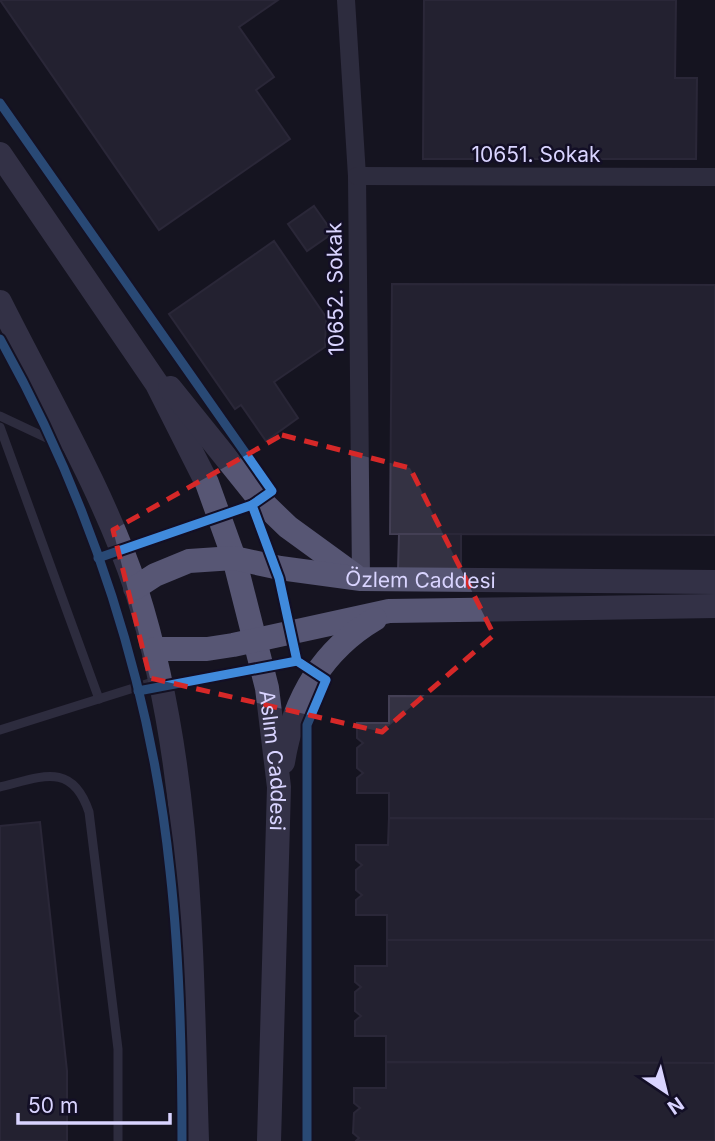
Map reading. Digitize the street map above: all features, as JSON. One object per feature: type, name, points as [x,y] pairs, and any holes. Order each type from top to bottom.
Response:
[{"type":"main road","name":"Aslım Caddesi","points":[[0,154],[157,384],[190,447],[220,515],[234,558],[256,640],[271,715],[279,787],[269,1141]]},
{"type":"main road","points":[[0,302],[116,534],[154,649],[161,679],[188,863],[197,1141]]},
{"type":"main road","points":[[131,346],[191,411],[260,500],[288,527],[361,579]]},
{"type":"main road","name":"Özlem Caddesi","points":[[135,588],[189,561],[234,558],[279,568],[361,579],[715,582]]},
{"type":"main road","name":"Özlem Caddesi","points":[[154,649],[207,649],[389,611],[715,606]]},
{"type":"main road","points":[[279,787],[289,732],[315,671],[347,638],[389,611]]},
{"type":"street","name":"10652. Sokak","points":[[345,0],[357,176],[361,579]]},
{"type":"street","name":"10651. Sokak","points":[[357,176],[715,177]]},
{"type":"lane","points":[[0,416],[74,450]]},
{"type":"lane","points":[[0,427],[99,699]]},
{"type":"lane","points":[[0,730],[161,679]]},
{"type":"lane","points":[[0,787],[47,776],[62,777],[75,784],[84,796],[89,812],[118,1049],[118,1141]]},
{"type":"highlighted area","points":[[282,435],[410,468],[494,635],[382,732],[150,678],[113,530]]},
{"type":"building","points":[[0,0],[278,0],[239,27],[274,77],[256,90],[290,139],[159,230]]},
{"type":"building","points":[[424,0],[676,0],[675,78],[697,78],[696,159],[423,159]]},
{"type":"building","points":[[314,206],[333,233],[307,251],[288,224]]},
{"type":"building","points":[[274,241],[326,317],[325,347],[274,382],[298,418],[266,441],[241,405],[235,409],[169,314]]},
{"type":"building","points":[[392,284],[715,285],[715,535],[390,534]]},
{"type":"building","points":[[399,534],[461,534],[461,570],[398,570]]},
{"type":"building","points":[[389,696],[715,697],[715,819],[389,818],[389,793],[357,793],[357,778],[363,773],[357,768],[357,748],[363,743],[357,738],[357,723],[389,723]]},
{"type":"building","points":[[389,818],[715,819],[715,940],[387,940],[387,915],[356,915],[356,900],[362,895],[356,890],[356,870],[362,865],[356,860],[356,845],[388,845]]},
{"type":"building","points":[[40,822],[67,1071],[67,1141],[0,1141],[0,826]]},
{"type":"building","points":[[387,940],[715,940],[715,1063],[386,1062],[386,1036],[355,1036],[355,1021],[361,1016],[355,1011],[355,992],[361,987],[355,982],[355,966],[387,966]]},
{"type":"building","points":[[386,1062],[715,1063],[715,1141],[356,1141],[359,1138],[353,1133],[354,1113],[360,1108],[354,1103],[354,1088],[386,1088]]},
{"type":"cycle path","points":[[0,103],[272,491],[252,505],[279,578],[297,661],[326,680],[307,725],[307,1141]]},
{"type":"cycle path","points":[[0,339],[33,401],[89,530],[132,664],[148,733],[161,802],[176,938],[182,1141]]},
{"type":"cycle path","points":[[98,558],[252,505]]},
{"type":"cycle path","points":[[138,691],[297,661]]}]
